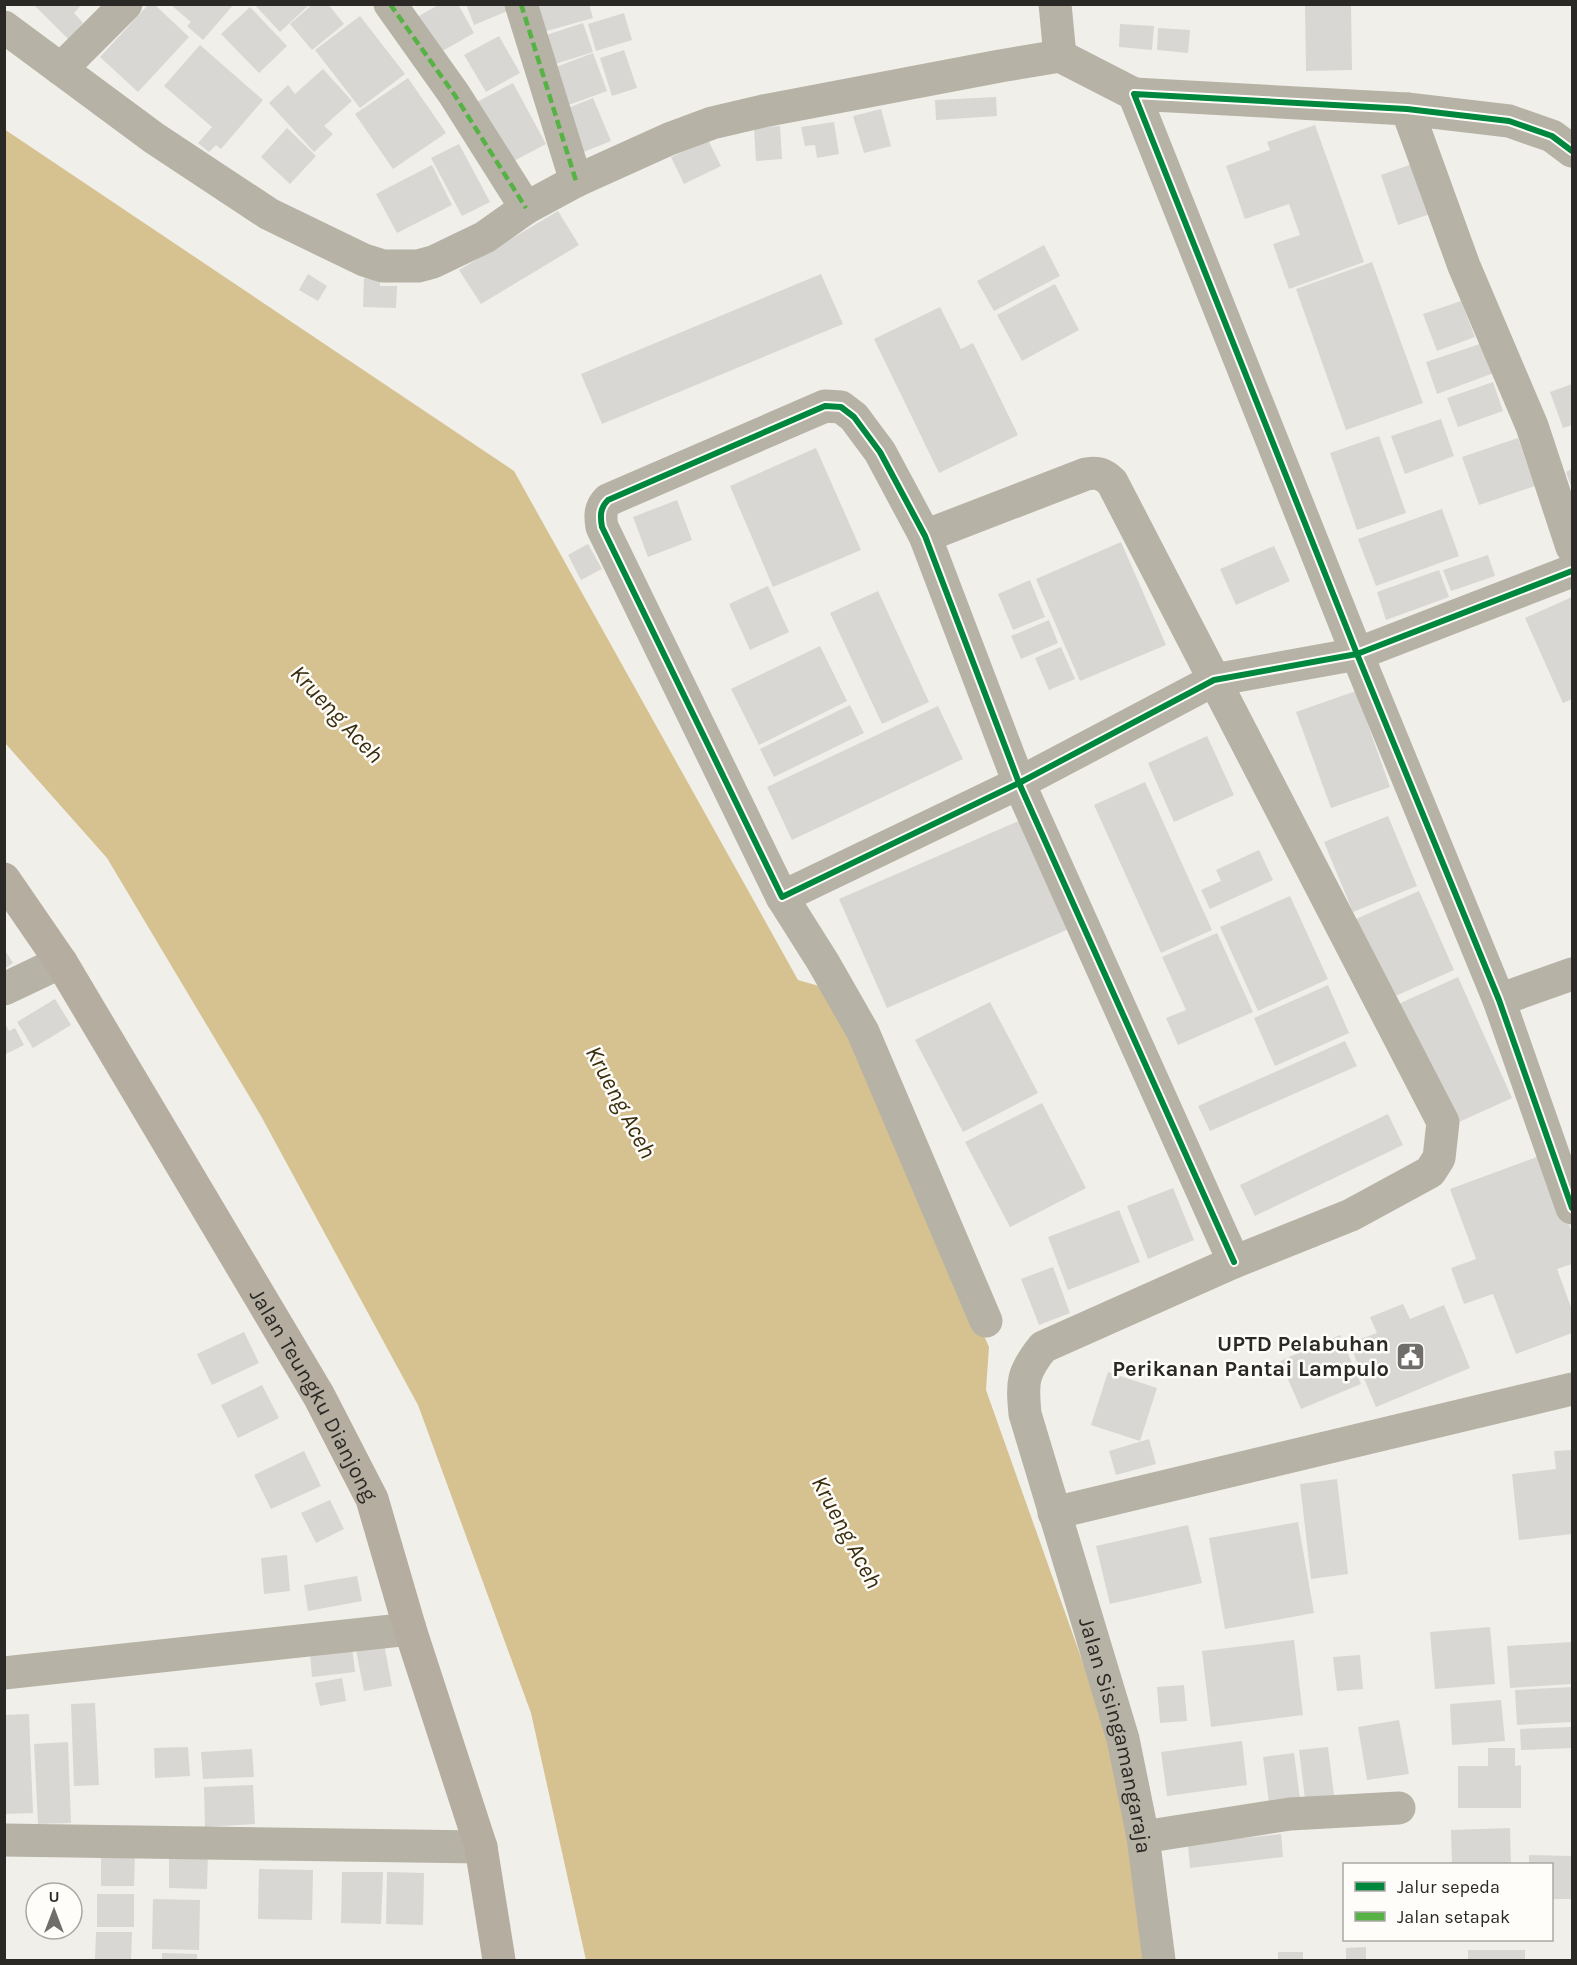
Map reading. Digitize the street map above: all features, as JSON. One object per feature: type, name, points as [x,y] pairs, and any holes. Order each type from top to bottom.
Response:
[{"type":"street","points":[[61,69],[126,4]]},
{"type":"street","points":[[390,4],[454,94],[526,208]]},
{"type":"street","points":[[521,4],[576,181]]},
{"type":"street","points":[[1055,4],[1060,56]]},
{"type":"street","points":[[4,27],[163,144],[269,214],[364,260],[383,266],[418,266],[433,262],[485,237],[526,208],[576,181],[669,139],[712,123],[763,111],[1060,56],[1134,94],[1407,110],[1509,121],[1552,136],[1572,151]]},
{"type":"street","points":[[1134,94],[1357,654],[1499,1000],[1572,1208]]},
{"type":"street","points":[[1407,110],[1464,266],[1532,426],[1572,547]]},
{"type":"street","points":[[986,1321],[863,1032],[783,897],[602,527],[600,513],[608,500],[825,406],[841,407],[854,417],[880,452],[926,536],[1019,783],[1234,1262]]},
{"type":"street","name":"Jalan Sisingamangaraja","points":[[926,536],[1086,474],[1096,472],[1103,474],[1112,482],[1443,1122],[1439,1158],[1430,1172],[1351,1215],[1234,1262],[1043,1347],[1031,1361],[1022,1384],[1025,1414],[1123,1738],[1143,1837],[1159,1960]]},
{"type":"street","points":[[783,897],[1019,783],[1214,680],[1357,654],[1572,571]]},
{"type":"street","name":"Jalan Teungku Dianjong","points":[[4,879],[61,962],[319,1396],[372,1499],[410,1629],[481,1847],[499,1960]]},
{"type":"street","points":[[4,989],[61,962]]},
{"type":"street","points":[[1499,1000],[1572,974]]},
{"type":"street","points":[[1054,1513],[1572,1389]]},
{"type":"street","points":[[4,1673],[410,1629]]},
{"type":"street","points":[[1143,1837],[1290,1814],[1399,1809]]},
{"type":"street","points":[[4,1840],[481,1847]]},
{"type":"water","name":"Krueng Aceh","points":[[4,129],[514,471],[798,980],[833,990],[989,1347],[986,1390],[1126,1784],[1144,1960],[586,1960],[531,1713],[418,1405],[261,1116],[107,858],[5,743]]},
{"type":"building","points":[[33,4],[82,4],[74,13],[83,23],[68,39]]},
{"type":"building","points":[[170,4],[234,4],[203,40],[187,26],[191,22]]},
{"type":"building","points":[[254,4],[310,4],[280,32]]},
{"type":"building","points":[[313,4],[328,4],[344,24],[312,50],[290,24]]},
{"type":"building","points":[[440,4],[458,4],[474,33],[432,57],[412,20]]},
{"type":"building","points":[[466,4],[514,4],[515,8],[474,25]]},
{"type":"building","points":[[535,4],[589,4],[593,18],[543,32]]},
{"type":"building","points":[[1305,4],[1351,4],[1352,70],[1306,71]]},
{"type":"building","points":[[148,5],[155,5],[189,37],[138,92],[100,57]]},
{"type":"building","points":[[250,7],[287,46],[259,73],[221,34]]},
{"type":"building","points":[[624,13],[632,40],[596,51],[588,24]]},
{"type":"building","points":[[360,16],[405,74],[360,108],[315,50]]},
{"type":"building","points":[[583,23],[593,52],[549,66],[540,37]]},
{"type":"building","points":[[1120,24],[1154,26],[1152,50],[1119,47]]},
{"type":"building","points":[[1158,28],[1190,30],[1188,53],[1157,50]]},
{"type":"building","points":[[499,36],[520,73],[486,92],[464,55]]},
{"type":"building","points":[[200,45],[263,100],[221,149],[216,145],[209,152],[198,143],[212,127],[164,86]]},
{"type":"building","points":[[624,50],[637,88],[612,96],[600,58]]},
{"type":"building","points":[[593,53],[607,91],[563,107],[548,70]]},
{"type":"building","points":[[323,69],[352,101],[324,126],[333,134],[314,152],[269,103],[288,85],[295,94]]},
{"type":"building","points":[[408,78],[446,133],[393,169],[355,114]]},
{"type":"building","points":[[513,83],[546,144],[504,166],[471,105]]},
{"type":"building","points":[[996,97],[997,116],[936,120],[935,100]]},
{"type":"building","points":[[593,98],[611,141],[581,153],[563,110]]},
{"type":"building","points":[[881,109],[891,146],[864,153],[853,116]]},
{"type":"building","points":[[834,122],[839,154],[817,158],[815,145],[805,146],[801,127]]},
{"type":"building","points":[[1315,125],[1364,262],[1289,289],[1273,244],[1300,235],[1289,204],[1245,219],[1226,166],[1270,150],[1267,142]]},
{"type":"building","points":[[780,126],[782,159],[756,161],[754,128]]},
{"type":"building","points":[[287,128],[316,156],[290,184],[261,157]]},
{"type":"building","points":[[708,140],[721,166],[684,184],[671,157]]},
{"type":"building","points":[[459,144],[490,202],[462,216],[431,158]]},
{"type":"building","points":[[1415,163],[1433,213],[1398,225],[1381,175]]},
{"type":"building","points":[[432,165],[452,205],[397,233],[376,194]]},
{"type":"building","points":[[558,211],[579,245],[481,304],[459,270]]},
{"type":"building","points":[[1044,245],[1060,276],[994,311],[977,281]]},
{"type":"building","points":[[1372,262],[1423,403],[1346,430],[1296,289]]},
{"type":"building","points":[[308,274],[327,286],[318,301],[299,290]]},
{"type":"building","points":[[821,274],[843,324],[602,424],[581,374]]},
{"type":"building","points":[[364,278],[380,279],[380,286],[397,286],[396,308],[363,307]]},
{"type":"building","points":[[1055,284],[1079,330],[1022,361],[997,315]]},
{"type":"building","points":[[1461,301],[1475,337],[1437,351],[1423,314]]},
{"type":"building","points":[[940,307],[961,349],[973,343],[1018,435],[939,473],[874,339]]},
{"type":"building","points":[[1483,343],[1494,373],[1437,394],[1426,362]]},
{"type":"building","points":[[1493,382],[1503,411],[1458,427],[1447,398]]},
{"type":"building","points":[[1572,384],[1572,425],[1563,428],[1550,392]]},
{"type":"building","points":[[1441,419],[1454,456],[1405,474],[1391,436]]},
{"type":"building","points":[[1379,436],[1406,513],[1357,530],[1330,453]]},
{"type":"building","points":[[1518,438],[1535,486],[1479,505],[1462,457]]},
{"type":"building","points":[[816,448],[861,550],[773,587],[730,486]]},
{"type":"building","points":[[1572,469],[1572,489],[1566,472]]},
{"type":"building","points":[[677,500],[692,540],[648,557],[633,517]]},
{"type":"building","points":[[1442,509],[1459,556],[1376,586],[1358,539]]},
{"type":"building","points":[[1121,542],[1166,645],[1080,681],[1036,579]]},
{"type":"building","points":[[588,544],[602,569],[581,580],[568,555]]},
{"type":"building","points":[[1274,546],[1290,581],[1236,605],[1220,569]]},
{"type":"building","points":[[1488,555],[1495,576],[1451,591],[1443,570]]},
{"type":"building","points":[[1439,570],[1449,597],[1386,620],[1377,592]]},
{"type":"building","points":[[1030,580],[1045,617],[1013,630],[998,594]]},
{"type":"building","points":[[768,586],[789,632],[750,650],[729,604]]},
{"type":"building","points":[[878,591],[929,702],[882,724],[830,613]]},
{"type":"building","points":[[1572,597],[1572,699],[1563,703],[1525,618]]},
{"type":"building","points":[[1049,620],[1058,643],[1021,659],[1011,636]]},
{"type":"building","points":[[820,646],[847,701],[759,745],[731,689]]},
{"type":"building","points":[[1061,647],[1075,679],[1049,690],[1035,658]]},
{"type":"building","points":[[1356,691],[1390,787],[1331,808],[1296,712]]},
{"type":"building","points":[[850,705],[864,733],[774,777],[760,749]]},
{"type":"building","points":[[938,706],[963,759],[792,840],[767,787]]},
{"type":"building","points":[[1207,736],[1234,795],[1174,822],[1148,763]]},
{"type":"building","points":[[1145,782],[1212,930],[1161,953],[1094,805]]},
{"type":"building","points":[[1388,816],[1417,886],[1353,912],[1324,842]]},
{"type":"building","points":[[1023,819],[1071,928],[887,1008],[839,899]]},
{"type":"building","points":[[1259,850],[1273,880],[1210,909],[1201,890],[1221,881],[1216,870]]},
{"type":"building","points":[[1419,891],[1454,970],[1391,998],[1356,919]]},
{"type":"building","points":[[1290,896],[1328,979],[1258,1011],[1220,927]]},
{"type":"building","points":[[1217,933],[1253,1012],[1178,1045],[1166,1018],[1186,1010],[1162,957]]},
{"type":"building","points":[[4,949],[13,963],[4,969]]},
{"type":"building","points":[[1458,977],[1512,1098],[1448,1127],[1394,1006]]},
{"type":"building","points":[[1328,985],[1349,1033],[1275,1066],[1254,1018]]},
{"type":"building","points":[[55,999],[71,1025],[33,1048],[17,1022]]},
{"type":"building","points":[[990,1002],[1038,1093],[963,1132],[915,1040]]},
{"type":"building","points":[[4,1021],[9,1031],[15,1028],[24,1045],[4,1055]]},
{"type":"building","points":[[1345,1041],[1357,1066],[1210,1131],[1198,1106]]},
{"type":"building","points":[[1042,1103],[1086,1188],[1010,1227],[965,1142]]},
{"type":"building","points":[[1388,1114],[1403,1145],[1255,1216],[1240,1185]]},
{"type":"building","points":[[1542,1155],[1572,1233],[1572,1264],[1557,1269],[1572,1310],[1572,1333],[1516,1354],[1493,1294],[1464,1304],[1451,1268],[1476,1259],[1450,1189]]},
{"type":"building","points":[[1173,1188],[1194,1240],[1148,1259],[1127,1206]]},
{"type":"building","points":[[1119,1210],[1140,1262],[1068,1290],[1048,1237]]},
{"type":"building","points":[[1053,1267],[1070,1313],[1039,1325],[1021,1279]]},
{"type":"building","name":"UPTD Pelabuhan Perikanan Pantai Lampulo","points":[[1403,1304],[1410,1319],[1444,1305],[1470,1368],[1376,1407],[1349,1343],[1377,1333],[1370,1317]]},
{"type":"building","points":[[244,1332],[259,1363],[212,1385],[197,1354]]},
{"type":"building","points":[[1340,1335],[1361,1384],[1301,1409],[1280,1361]]},
{"type":"building","points":[[1108,1372],[1157,1388],[1140,1441],[1091,1425]]},
{"type":"building","points":[[262,1385],[279,1418],[238,1438],[221,1405]]},
{"type":"building","points":[[1149,1439],[1156,1464],[1116,1475],[1109,1451]]},
{"type":"building","points":[[1572,1450],[1572,1534],[1519,1540],[1512,1474],[1556,1469],[1554,1451]]},
{"type":"building","points":[[304,1451],[321,1486],[271,1509],[254,1475]]},
{"type":"building","points":[[1337,1479],[1348,1574],[1311,1579],[1300,1484]]},
{"type":"building","points":[[330,1500],[344,1529],[316,1543],[301,1513]]},
{"type":"building","points":[[1298,1522],[1314,1613],[1225,1629],[1209,1538]]},
{"type":"building","points":[[1188,1525],[1202,1583],[1110,1604],[1096,1546]]},
{"type":"building","points":[[287,1555],[290,1591],[264,1594],[261,1558]]},
{"type":"building","points":[[357,1576],[362,1601],[308,1611],[304,1585]]},
{"type":"building","points":[[1490,1627],[1495,1684],[1435,1689],[1430,1632]]},
{"type":"building","points":[[1294,1640],[1303,1715],[1211,1727],[1202,1651]]},
{"type":"building","points":[[1572,1642],[1572,1684],[1510,1688],[1507,1646]]},
{"type":"building","points":[[384,1644],[392,1686],[364,1691],[356,1650]]},
{"type":"building","points":[[352,1646],[355,1672],[312,1677],[310,1652]]},
{"type":"building","points":[[1360,1655],[1363,1689],[1337,1691],[1333,1657]]},
{"type":"building","points":[[342,1678],[346,1701],[320,1706],[315,1683]]},
{"type":"building","points":[[1184,1685],[1187,1721],[1160,1723],[1157,1687]]},
{"type":"building","points":[[1572,1687],[1572,1722],[1517,1725],[1515,1690]]},
{"type":"building","points":[[1501,1700],[1505,1741],[1452,1745],[1450,1704]]},
{"type":"building","points":[[95,1703],[99,1785],[74,1786],[71,1704]]},
{"type":"building","points":[[29,1714],[33,1813],[4,1814],[4,1715]]},
{"type":"building","points":[[1399,1720],[1409,1774],[1367,1780],[1358,1727]]},
{"type":"building","points":[[1571,1727],[1572,1748],[1521,1750],[1520,1729]]},
{"type":"building","points":[[1242,1741],[1247,1785],[1167,1796],[1161,1752]]},
{"type":"building","points":[[68,1742],[71,1823],[38,1824],[34,1744]]},
{"type":"building","points":[[188,1747],[190,1776],[155,1778],[154,1748]]},
{"type":"building","points":[[1328,1747],[1334,1795],[1305,1799],[1299,1750]]},
{"type":"building","points":[[1488,1748],[1515,1748],[1515,1766],[1521,1765],[1521,1808],[1458,1808],[1458,1766],[1488,1766]]},
{"type":"building","points":[[252,1749],[254,1777],[203,1779],[201,1752]]},
{"type":"building","points":[[1294,1753],[1301,1806],[1270,1810],[1263,1757]]},
{"type":"building","points":[[253,1785],[255,1824],[205,1827],[204,1787]]},
{"type":"building","points":[[1510,1828],[1511,1863],[1452,1863],[1451,1830]]},
{"type":"building","points":[[1281,1834],[1283,1857],[1190,1868],[1188,1844]]},
{"type":"building","points":[[169,1852],[208,1853],[207,1889],[169,1888]]},
{"type":"building","points":[[101,1855],[135,1855],[134,1886],[101,1886]]},
{"type":"building","points":[[1529,1855],[1572,1856],[1572,1899],[1553,1899],[1553,1863],[1529,1863]]},
{"type":"building","points":[[259,1869],[313,1870],[312,1920],[258,1919]]},
{"type":"building","points":[[342,1872],[383,1872],[381,1924],[341,1923]]},
{"type":"building","points":[[387,1872],[424,1873],[423,1925],[386,1924]]},
{"type":"building","points":[[97,1894],[134,1894],[134,1927],[97,1927]]},
{"type":"building","points":[[153,1899],[200,1900],[199,1950],[152,1949]]},
{"type":"building","points":[[96,1932],[132,1932],[131,1960],[95,1960]]},
{"type":"building","points":[[1366,1947],[1366,1960],[1346,1960],[1346,1948]]},
{"type":"building","points":[[1468,1950],[1525,1950],[1525,1960],[1468,1960]]},
{"type":"building","points":[[1278,1952],[1303,1952],[1303,1960],[1278,1960]]},
{"type":"building","points":[[162,1953],[197,1954],[197,1960],[162,1960]]},
{"type":"marked path","points":[[390,4],[454,94],[526,208]]},
{"type":"marked path","points":[[521,4],[576,181]]},
{"type":"cycle path","points":[[1572,151],[1552,136],[1509,121],[1407,109],[1134,94],[1357,654],[1499,1000],[1572,1208]]},
{"type":"cycle path","points":[[1234,1262],[1019,783],[925,536],[880,452],[854,417],[841,407],[825,406],[608,500],[603,506],[602,527],[782,897],[1019,783],[1214,680],[1357,654],[1572,571]]},
{"type":"place","name":"UPTD Pelabuhan Perikanan Pantai Lampulo","points":[[1410,1356]]}]
